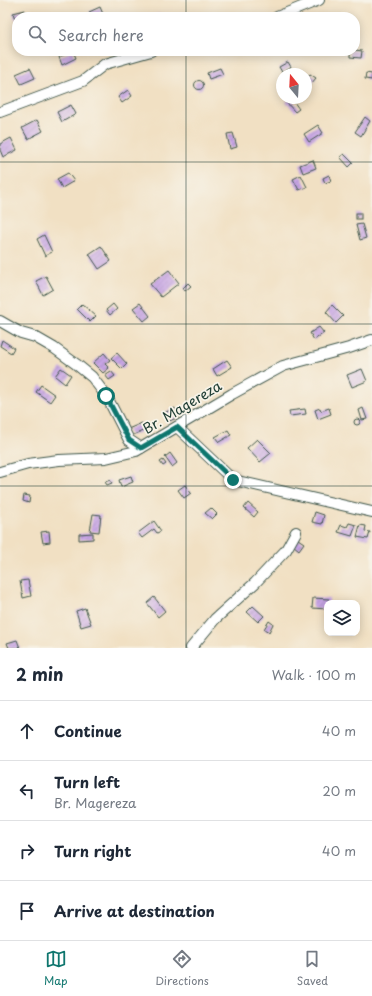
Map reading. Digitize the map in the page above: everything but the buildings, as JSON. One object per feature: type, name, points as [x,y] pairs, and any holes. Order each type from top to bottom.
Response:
[{"type":"street","points":[[289,12],[319,0]]},
{"type":"street","points":[[0,112],[84,81],[105,64],[133,56]]},
{"type":"street","points":[[0,321],[21,333],[34,337],[54,348],[92,377],[106,396],[129,440],[141,448]]},
{"type":"street","name":"Br. Magereza","points":[[0,472],[28,464],[59,460],[106,458],[136,451],[232,394],[283,366],[349,348],[372,340]]},
{"type":"street","points":[[177,427],[233,480],[372,512]]},
{"type":"street","points":[[191,648],[215,619],[255,583],[286,550],[296,532]]},
{"type":"route","points":[[106,396],[129,440],[141,448],[177,427],[233,480]]}]
